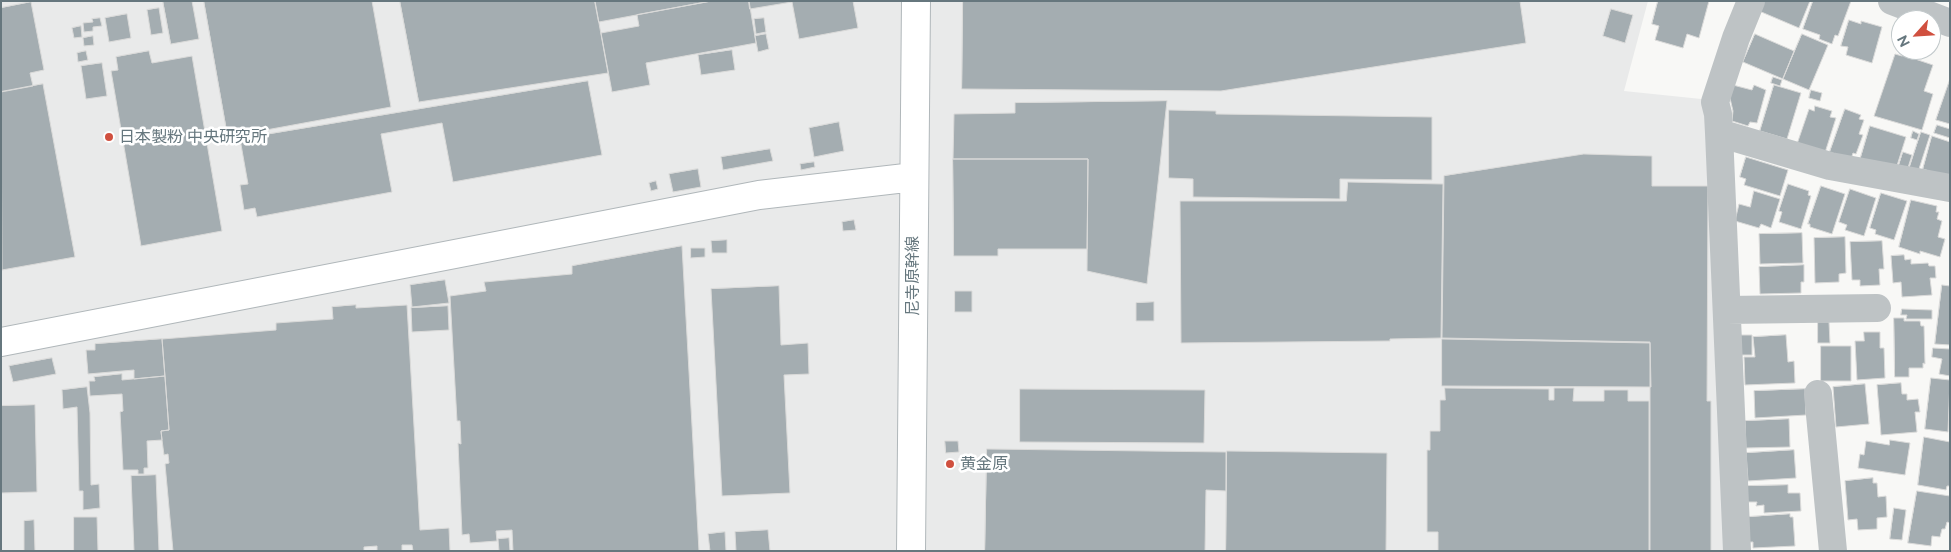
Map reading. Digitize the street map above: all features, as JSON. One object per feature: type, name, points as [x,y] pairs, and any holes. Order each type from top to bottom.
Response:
[{"type":"street","name":"尼寺原幹線","points":[[911,551],[916,1]]},
{"type":"street","points":[[1737,551],[1720,133],[1715,102],[1736,38],[1751,1]]},
{"type":"street","points":[[1892,1],[1925,10]]},
{"type":"street","points":[[1720,133],[1830,166],[1950,188]]},
{"type":"street","points":[[1,342],[759,195],[914,176]]},
{"type":"street","points":[[1727,310],[1878,308]]},
{"type":"street","points":[[1818,394],[1833,551]]},
{"type":"shaded area","points":[[1,1],[1648,1],[1624,91],[1711,100],[1732,551],[1,551]]},
{"type":"building","points":[[163,1],[192,1],[199,39],[171,44]]},
{"type":"building","points":[[204,1],[372,1],[391,107],[228,137]]},
{"type":"building","points":[[400,1],[595,1],[608,73],[419,102]]},
{"type":"building","points":[[595,1],[711,1],[599,22]]},
{"type":"building","points":[[712,1],[749,1],[756,43],[646,63],[650,85],[612,92],[601,33],[639,26],[637,15]]},
{"type":"building","points":[[749,1],[853,1],[858,28],[799,39],[792,2],[750,9]]},
{"type":"building","points":[[963,1],[1520,1],[1526,43],[1221,91],[962,89]]},
{"type":"building","points":[[1658,1],[1709,1],[1699,38],[1687,34],[1683,48],[1655,40],[1659,26],[1652,24]]},
{"type":"building","points":[[1763,1],[1810,1],[1799,28],[1759,11]]},
{"type":"building","points":[[1813,1],[1851,1],[1838,36],[1835,35],[1832,44],[1819,39],[1820,35],[1803,29]]},
{"type":"building","points":[[31,2],[44,70],[30,73],[33,86],[1,92],[1,8]]},
{"type":"building","points":[[159,8],[163,33],[151,35],[147,10]]},
{"type":"building","points":[[1611,9],[1633,15],[1625,43],[1603,36]]},
{"type":"building","points":[[127,14],[131,38],[109,42],[105,18]]},
{"type":"building","points":[[100,18],[102,26],[93,27],[93,31],[84,32],[83,23],[93,22],[92,19]]},
{"type":"building","points":[[764,18],[766,32],[756,34],[754,19]]},
{"type":"building","points":[[1849,20],[1861,24],[1861,21],[1882,27],[1872,63],[1846,55],[1848,47],[1841,46]]},
{"type":"building","points":[[81,26],[82,37],[74,38],[72,28]]},
{"type":"building","points":[[766,34],[769,49],[758,52],[755,36]]},
{"type":"building","points":[[1755,34],[1794,51],[1783,79],[1743,62]]},
{"type":"building","points":[[1802,34],[1828,45],[1809,90],[1783,79]]},
{"type":"building","points":[[93,36],[94,45],[84,46],[83,38]]},
{"type":"building","points":[[732,50],[735,70],[701,75],[698,55]]},
{"type":"building","points":[[86,51],[88,60],[78,62],[77,53]]},
{"type":"building","points":[[149,51],[152,63],[192,56],[222,231],[141,246],[111,71],[118,70],[116,57]]},
{"type":"building","points":[[1893,60],[1918,60],[1933,65],[1924,91],[1933,94],[1922,130],[1874,116]]},
{"type":"building","points":[[102,63],[107,96],[86,99],[81,66]]},
{"type":"building","points":[[1773,77],[1782,80],[1780,86],[1771,83]]},
{"type":"building","points":[[1950,79],[1950,124],[1936,120]]},
{"type":"building","points":[[588,81],[602,155],[453,182],[442,123],[381,134],[392,192],[257,217],[255,208],[244,210],[240,185],[248,184],[240,139]]},
{"type":"building","points":[[43,84],[75,257],[2,270],[1,92]]},
{"type":"building","points":[[1729,84],[1752,90],[1754,85],[1766,90],[1757,123],[1750,122],[1748,126],[1732,121],[1733,111]]},
{"type":"building","points":[[1774,85],[1801,93],[1787,139],[1760,131]]},
{"type":"building","points":[[1811,90],[1822,93],[1820,101],[1809,98]]},
{"type":"building","points":[[1167,101],[1147,284],[1087,271],[1088,159],[953,159],[954,114],[1015,113],[1015,103]]},
{"type":"building","points":[[1815,106],[1832,111],[1830,117],[1836,118],[1823,159],[1796,147],[1809,109],[1814,111]]},
{"type":"building","points":[[1845,109],[1861,115],[1859,119],[1864,120],[1859,134],[1863,135],[1856,154],[1853,153],[1849,165],[1828,157]]},
{"type":"building","points":[[1169,110],[1216,111],[1216,114],[1432,117],[1432,180],[1340,179],[1340,199],[1193,197],[1193,179],[1169,178]]},
{"type":"building","points":[[839,122],[844,151],[814,157],[809,128]]},
{"type":"building","points":[[1937,125],[1950,129],[1950,138],[1934,133]]},
{"type":"building","points":[[1870,126],[1906,137],[1895,172],[1860,160]]},
{"type":"building","points":[[1913,131],[1919,134],[1917,140],[1911,138]]},
{"type":"building","points":[[1921,132],[1930,135],[1917,175],[1908,172]]},
{"type":"building","points":[[1932,136],[1950,142],[1950,178],[1923,169]]},
{"type":"building","points":[[770,149],[773,161],[723,170],[721,157]]},
{"type":"building","points":[[1903,152],[1912,155],[1906,174],[1897,171]]},
{"type":"building","points":[[1584,154],[1652,156],[1652,186],[1708,186],[1707,401],[1711,401],[1711,551],[1650,551],[1650,342],[1442,338],[1444,176]]},
{"type":"building","points":[[1746,157],[1788,170],[1780,196],[1744,185],[1746,179],[1740,177]]},
{"type":"building","points":[[953,159],[1088,159],[1087,249],[998,249],[998,256],[954,256]]},
{"type":"building","points":[[814,162],[815,167],[801,170],[800,164]]},
{"type":"building","points":[[698,169],[701,187],[673,192],[669,174]]},
{"type":"building","points":[[656,181],[658,189],[651,191],[649,183]]},
{"type":"building","points":[[1348,182],[1443,184],[1441,338],[1390,339],[1390,341],[1181,343],[1180,201],[1346,201]]},
{"type":"building","points":[[1788,184],[1809,191],[1808,195],[1811,196],[1801,229],[1779,222],[1782,212],[1779,211]]},
{"type":"building","points":[[1821,186],[1845,194],[1832,234],[1810,227],[1810,224],[1808,224]]},
{"type":"building","points":[[1850,189],[1876,198],[1864,236],[1845,230],[1847,225],[1839,222]]},
{"type":"building","points":[[1754,191],[1780,199],[1771,228],[1761,224],[1759,228],[1735,221],[1739,204],[1750,207]]},
{"type":"building","points":[[1881,193],[1907,201],[1894,240],[1875,234],[1876,230],[1870,228]]},
{"type":"building","points":[[1911,200],[1937,206],[1936,212],[1939,212],[1937,219],[1942,221],[1938,237],[1945,239],[1940,257],[1920,251],[1920,254],[1899,247]]},
{"type":"building","points":[[854,220],[856,230],[843,231],[842,222]]},
{"type":"building","points":[[1802,233],[1803,263],[1760,264],[1759,234]]},
{"type":"building","points":[[1845,237],[1846,273],[1839,274],[1839,282],[1815,283],[1814,238]]},
{"type":"building","points":[[727,240],[727,253],[712,253],[711,241]]},
{"type":"building","points":[[1882,241],[1884,269],[1879,269],[1880,285],[1860,286],[1860,280],[1852,280],[1850,242]]},
{"type":"building","points":[[682,246],[699,551],[513,551],[512,530],[496,531],[497,541],[470,543],[469,534],[462,535],[458,443],[461,444],[460,421],[457,421],[450,296],[486,291],[484,282],[572,274],[572,266]]},
{"type":"building","points":[[691,248],[705,248],[705,257],[691,258]]},
{"type":"building","points":[[1904,255],[1905,260],[1911,259],[1911,264],[1928,263],[1929,266],[1935,266],[1936,278],[1930,278],[1932,295],[1902,297],[1901,282],[1893,283],[1891,256]]},
{"type":"building","points":[[1804,265],[1804,282],[1801,282],[1801,293],[1760,294],[1759,267]]},
{"type":"building","points":[[445,280],[449,303],[412,307],[410,285]]},
{"type":"building","points":[[1942,285],[1950,286],[1950,345],[1935,344]]},
{"type":"building","points":[[779,286],[781,345],[808,343],[809,374],[784,375],[790,493],[722,496],[711,289]]},
{"type":"building","points":[[955,291],[972,291],[972,312],[955,312]]},
{"type":"building","points":[[1154,302],[1154,321],[1136,321],[1136,303]]},
{"type":"building","points":[[356,305],[356,308],[407,305],[420,530],[449,528],[450,551],[413,551],[412,545],[402,545],[402,551],[377,551],[377,546],[364,547],[364,551],[173,551],[165,464],[169,463],[168,454],[164,455],[161,431],[169,430],[162,339],[276,330],[276,323],[333,319],[332,307]]},
{"type":"building","points":[[448,306],[449,330],[412,332],[411,308]]},
{"type":"building","points":[[1902,309],[1932,310],[1932,319],[1906,319],[1907,315],[1901,315]]},
{"type":"building","points":[[1894,318],[1904,318],[1904,321],[1920,321],[1921,326],[1924,326],[1925,364],[1923,363],[1923,368],[1909,368],[1909,377],[1895,377]]},
{"type":"building","points":[[1818,322],[1829,322],[1830,343],[1818,343]]},
{"type":"building","points":[[1864,332],[1880,332],[1880,348],[1884,348],[1885,378],[1857,380],[1855,341],[1864,341]]},
{"type":"building","points":[[1740,335],[1752,335],[1752,355],[1739,355]]},
{"type":"building","points":[[1786,335],[1788,362],[1794,361],[1795,383],[1745,385],[1744,357],[1755,357],[1753,337]]},
{"type":"building","points":[[162,339],[165,376],[134,379],[134,370],[88,374],[86,350],[95,350],[95,344]]},
{"type":"building","points":[[1442,339],[1650,343],[1651,387],[1442,386]]},
{"type":"building","points":[[1821,346],[1851,346],[1851,381],[1821,381]]},
{"type":"building","points":[[1933,348],[1950,349],[1950,376],[1939,374],[1942,359],[1932,357]]},
{"type":"building","points":[[52,358],[56,374],[13,382],[9,366]]},
{"type":"building","points":[[122,374],[122,380],[165,376],[169,430],[161,431],[162,440],[147,441],[148,468],[144,468],[144,474],[138,474],[138,470],[123,470],[120,412],[123,411],[122,394],[90,396],[89,381],[95,381],[94,377]]},
{"type":"building","points":[[1931,378],[1950,380],[1948,432],[1925,429]]},
{"type":"building","points":[[1901,383],[1902,394],[1907,394],[1907,400],[1918,399],[1920,412],[1915,412],[1917,432],[1881,435],[1877,385]]},
{"type":"building","points":[[1865,384],[1869,424],[1836,427],[1833,387]]},
{"type":"building","points":[[87,387],[90,413],[91,485],[99,484],[100,508],[83,510],[83,491],[79,491],[77,407],[63,409],[62,390]]},
{"type":"building","points":[[1445,388],[1549,389],[1549,400],[1554,400],[1554,388],[1574,388],[1573,401],[1604,401],[1604,390],[1628,390],[1628,401],[1649,401],[1649,551],[1438,551],[1438,532],[1427,532],[1427,450],[1430,450],[1430,431],[1440,431],[1440,400],[1445,400]]},
{"type":"building","points":[[1020,389],[1205,390],[1204,443],[1020,442]]},
{"type":"building","points":[[1805,389],[1806,415],[1755,418],[1754,391]]},
{"type":"building","points":[[35,405],[37,492],[1,493],[1,406]]},
{"type":"building","points":[[1789,419],[1790,447],[1746,448],[1745,421]]},
{"type":"building","points":[[1924,437],[1950,442],[1950,486],[1947,486],[1946,490],[1918,485]]},
{"type":"building","points":[[1890,440],[1910,443],[1905,475],[1858,468],[1860,454],[1864,455],[1866,441],[1889,445]]},
{"type":"building","points":[[945,441],[958,441],[959,452],[946,453]]},
{"type":"building","points":[[987,449],[1226,452],[1226,491],[1206,490],[1205,551],[985,551]]},
{"type":"building","points":[[1794,450],[1796,478],[1748,481],[1746,453]]},
{"type":"building","points":[[1227,451],[1387,453],[1386,551],[1226,551]]},
{"type":"building","points":[[156,475],[159,551],[134,551],[131,476]]},
{"type":"building","points":[[1873,478],[1873,483],[1877,483],[1878,497],[1886,496],[1887,517],[1877,518],[1877,529],[1858,530],[1857,519],[1848,520],[1845,481]]},
{"type":"building","points":[[1788,485],[1788,493],[1800,493],[1801,511],[1764,513],[1764,505],[1756,506],[1757,502],[1747,502],[1747,486]]},
{"type":"building","points":[[1917,491],[1950,496],[1950,523],[1947,522],[1945,529],[1942,529],[1940,537],[1932,536],[1931,546],[1908,543]]},
{"type":"building","points":[[1894,508],[1906,510],[1902,540],[1890,539]]},
{"type":"building","points":[[1790,514],[1790,517],[1793,517],[1795,546],[1753,548],[1753,542],[1749,542],[1748,517]]},
{"type":"building","points":[[74,517],[97,517],[98,551],[74,551]]},
{"type":"building","points":[[34,520],[35,551],[24,551],[24,521]]},
{"type":"building","points":[[768,530],[770,551],[736,551],[735,532]]},
{"type":"building","points":[[725,532],[726,551],[710,551],[708,534]]},
{"type":"building","points":[[509,538],[510,551],[499,551],[498,539]]},
{"type":"place","name":"日本製粉 中央研究所","points":[[109,137]]},
{"type":"place","name":"黄金原","points":[[950,464]]}]
